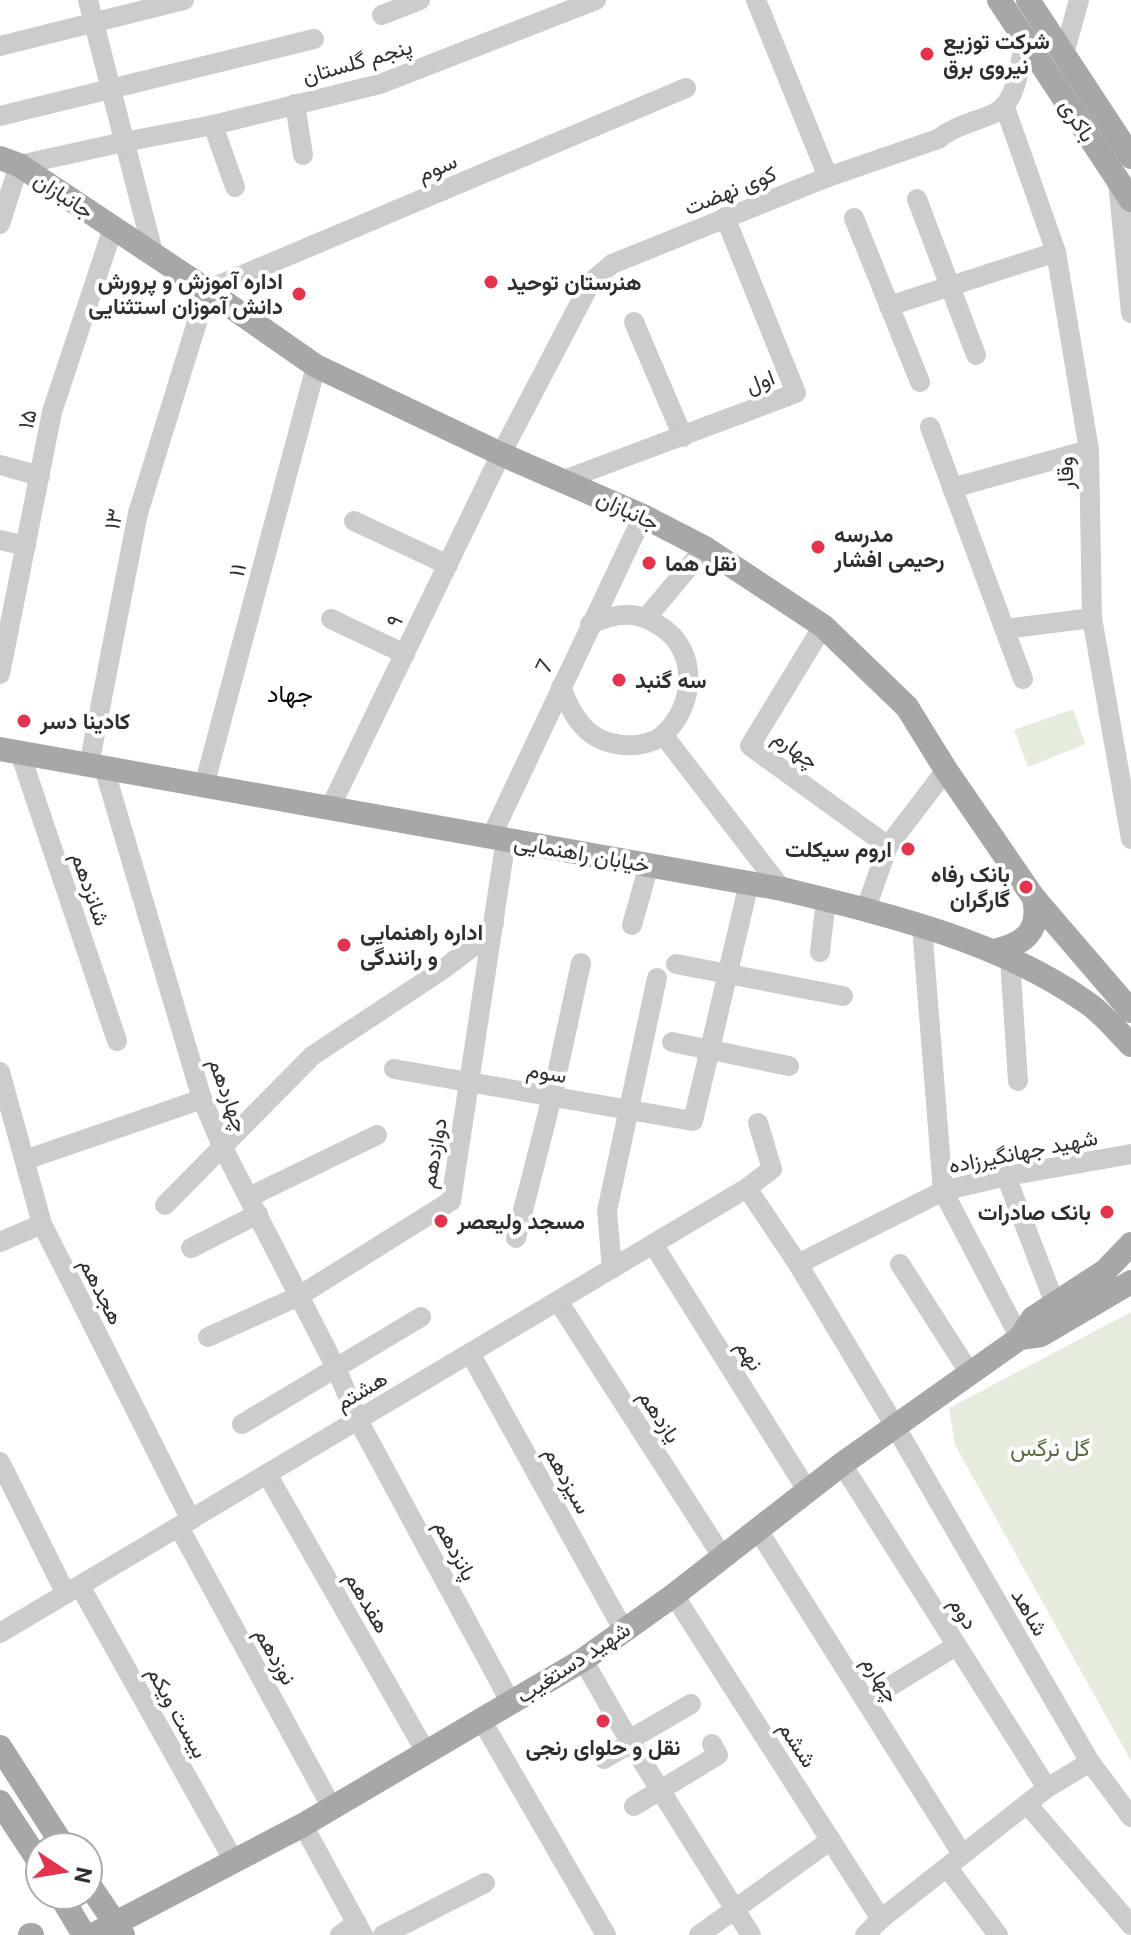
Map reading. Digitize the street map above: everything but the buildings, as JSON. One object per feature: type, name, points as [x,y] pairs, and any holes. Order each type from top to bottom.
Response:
[{"type":"main road","name":"باکری","points":[[999,0],[1064,54],[1131,157]]},
{"type":"main road","name":"باکری","points":[[1028,0],[1035,32],[1060,92],[1125,191]]},
{"type":"main road","name":"جانبازان","points":[[10,162],[207,290],[316,366],[430,414],[501,454],[643,516],[705,548],[823,626],[907,707],[946,770],[1034,898],[1131,1011]]},
{"type":"main road","name":"خیابان راهنمایی","points":[[10,751],[826,899],[922,927],[1002,955],[1088,1003],[1131,1045]]},
{"type":"main road","points":[[1002,955],[1017,946],[1033,927],[1037,915],[1034,898]]},
{"type":"main road","points":[[1038,975],[1035,961],[1038,944],[1054,930],[1062,931]]},
{"type":"main road","points":[[1020,1338],[1033,1318],[1105,1271],[1131,1244]]},
{"type":"main road","points":[[1020,1338],[1041,1335],[1131,1282]]},
{"type":"main road","name":"شهید دستغیب","points":[[110,1931],[427,1754],[583,1660],[674,1595],[842,1464],[1020,1338]]},
{"type":"main road","points":[[0,1747],[54,1831]]},
{"type":"main road","points":[[0,1802],[24,1839]]},
{"type":"main road","points":[[70,1911],[84,1935]]},
{"type":"main road","points":[[101,1911],[110,1931]]},
{"type":"street","points":[[88,0],[154,256]]},
{"type":"street","points":[[0,46],[184,0]]},
{"type":"street","points":[[382,15],[420,0]]},
{"type":"street","name":"پنجم گلستان","points":[[10,162],[213,125],[380,84],[596,0]]},
{"type":"street","points":[[756,0],[828,177]]},
{"type":"street","points":[[1064,54],[1079,0]]},
{"type":"street","name":"کوی نهضت","points":[[501,454],[585,277],[725,217],[938,139],[951,128],[997,112],[1004,107],[1035,32]]},
{"type":"street","points":[[0,116],[314,39]]},
{"type":"street","points":[[938,139],[953,139],[982,129],[1007,113],[1028,81],[1036,79],[1046,82],[1060,92]]},
{"type":"street","name":"سوم","points":[[207,290],[686,88]]},
{"type":"street","points":[[295,104],[303,155]]},
{"type":"street","name":"وقار","points":[[1007,113],[1056,252],[1089,450],[1092,618],[1129,813],[1131,839]]},
{"type":"street","points":[[213,125],[235,187]]},
{"type":"street","points":[[0,224],[10,162]]},
{"type":"street","points":[[1125,191],[1131,313]]},
{"type":"street","points":[[917,199],[976,355]]},
{"type":"street","name":"اول","points":[[564,480],[796,393],[725,217]]},
{"type":"street","points":[[854,218],[920,382]]},
{"type":"street","name":"۱۵","points":[[0,674],[52,412],[113,228]]},
{"type":"street","points":[[889,306],[1056,252]]},
{"type":"street","name":"۱۳","points":[[96,766],[138,513],[207,290]]},
{"type":"street","points":[[634,322],[683,437]]},
{"type":"street","name":"۱۱","points":[[204,786],[316,366]]},
{"type":"street","points":[[930,427],[1023,679]]},
{"type":"street","points":[[952,488],[1089,450]]},
{"type":"street","name":"۹","points":[[330,808],[501,454]]},
{"type":"street","points":[[0,465],[40,476]]},
{"type":"street","name":"7","points":[[498,838],[561,687],[643,516]]},
{"type":"street","points":[[354,521],[448,565]]},
{"type":"street","points":[[0,540],[26,546]]},
{"type":"street","points":[[646,618],[705,548]]},
{"type":"street","points":[[561,687],[570,712],[584,729],[602,740],[622,746],[644,744],[664,736],[685,703],[689,683],[687,662],[678,643],[664,628],[646,618],[629,614],[612,615],[590,624]]},
{"type":"street","points":[[1005,629],[1092,618]]},
{"type":"street","points":[[331,619],[405,654]]},
{"type":"street","name":"چهارم","points":[[823,626],[750,746],[888,846]]},
{"type":"street","points":[[664,736],[782,889]]},
{"type":"street","name":"شانزدهم","points":[[10,751],[117,1041]]},
{"type":"street","name":"چهاردهم","points":[[96,766],[202,1099],[223,1148],[336,1368],[358,1420]]},
{"type":"street","points":[[865,911],[888,846],[946,770]]},
{"type":"street","name":"دوازدهم","points":[[208,1337],[299,1296],[451,1201],[495,922],[498,838]]},
{"type":"street","points":[[632,925],[649,865]]},
{"type":"street","points":[[710,1049],[749,883]]},
{"type":"street","points":[[820,952],[826,899]]},
{"type":"street","points":[[165,1205],[312,1056],[442,970],[483,939],[495,922]]},
{"type":"street","points":[[922,927],[943,1191],[1020,1338]]},
{"type":"street","points":[[1002,955],[1018,1081]]},
{"type":"street","points":[[516,1238],[552,1097],[581,963]]},
{"type":"street","points":[[676,964],[843,996]]},
{"type":"street","points":[[612,1269],[607,1211],[657,978]]},
{"type":"street","points":[[672,1042],[789,1066]]},
{"type":"street","name":"سوم","points":[[394,1069],[693,1121],[710,1049]]},
{"type":"street","name":"هجدهم","points":[[0,1072],[42,1224],[185,1523]]},
{"type":"street","points":[[25,1160],[202,1099]]},
{"type":"street","name":"هشتم","points":[[0,1633],[747,1188],[772,1169],[758,1123]]},
{"type":"street","points":[[191,1248],[254,1206],[377,1135]]},
{"type":"street","name":"شهید جهانگیرزاده","points":[[798,1264],[943,1191],[1006,1176],[1131,1154]]},
{"type":"street","points":[[1006,1176],[1055,1304]]},
{"type":"street","name":"شاهد","points":[[747,1188],[798,1264],[895,1426],[1090,1762],[1131,1817]]},
{"type":"street","points":[[0,1242],[42,1224]]},
{"type":"street","name":"نهم","points":[[653,1244],[807,1490]]},
{"type":"street","points":[[900,1264],[969,1372]]},
{"type":"street","name":"یازدهم","points":[[558,1301],[722,1556]]},
{"type":"street","points":[[242,1424],[421,1317]]},
{"type":"street","name":"سیزدهم","points":[[470,1353],[624,1631]]},
{"type":"street","name":"پانزدهم","points":[[358,1420],[511,1703]]},
{"type":"street","name":"بیست ویکم","points":[[0,1462],[234,1861]]},
{"type":"street","name":"دوم","points":[[842,1464],[1047,1788]]},
{"type":"street","name":"هفدهم","points":[[267,1474],[427,1754]]},
{"type":"street","name":"نوزدهم","points":[[185,1523],[332,1808]]},
{"type":"street","name":"چهارم","points":[[758,1530],[866,1701],[954,1861]]},
{"type":"street","name":"ششم","points":[[674,1595],[881,1919]]},
{"type":"street","points":[[866,1701],[956,1646]]},
{"type":"street","points":[[583,1660],[630,1742],[751,1935]]},
{"type":"street","points":[[604,1759],[691,1704]]},
{"type":"street","points":[[481,1719],[606,1935]]},
{"type":"street","points":[[634,1806],[718,1755],[712,1744]]},
{"type":"street","points":[[865,1935],[1047,1788],[1090,1762]]},
{"type":"street","points":[[1027,1804],[1131,1925]]},
{"type":"street","points":[[303,1825],[353,1931]]},
{"type":"street","points":[[699,1935],[831,1840]]},
{"type":"street","points":[[954,1861],[998,1935]]},
{"type":"street","points":[[383,1935],[485,1883]]},
{"type":"green space","points":[[1073,709],[1085,744],[1028,767],[1014,730]]},
{"type":"green space","name":"گل نرگس","points":[[1131,1312],[1131,1761],[955,1445],[949,1408]]},
{"type":"place","name":"شرکت توزیع نیروی برق","points":[[927,54]]},
{"type":"place","name":"هنرستان توحید","points":[[491,282]]},
{"type":"place","name":"اداره آموزش و پرورش دانش آموزان استثنایی","points":[[299,294]]},
{"type":"place","name":"مدرسه رحیمی افشار","points":[[818,547]]},
{"type":"place","name":"نقل هما","points":[[649,563]]},
{"type":"place","name":"سه گنبد","points":[[619,680]]},
{"type":"place","name":"کادینا دسر","points":[[24,721]]},
{"type":"place","name":"اروم سیکلت","points":[[908,849]]},
{"type":"place","name":"بانک رفاه گارگران","points":[[1026,887]]},
{"type":"place","name":"اداره راهنمایی و رانندگی","points":[[344,945]]},
{"type":"place","name":"بانک صادرات","points":[[1107,1212]]},
{"type":"place","name":"مسجد ولیعصر","points":[[441,1221]]},
{"type":"place","name":"نقل و حلوای رنجی","points":[[603,1721]]},
{"type":"district","name":"جهاد","points":[[290,694]]}]
